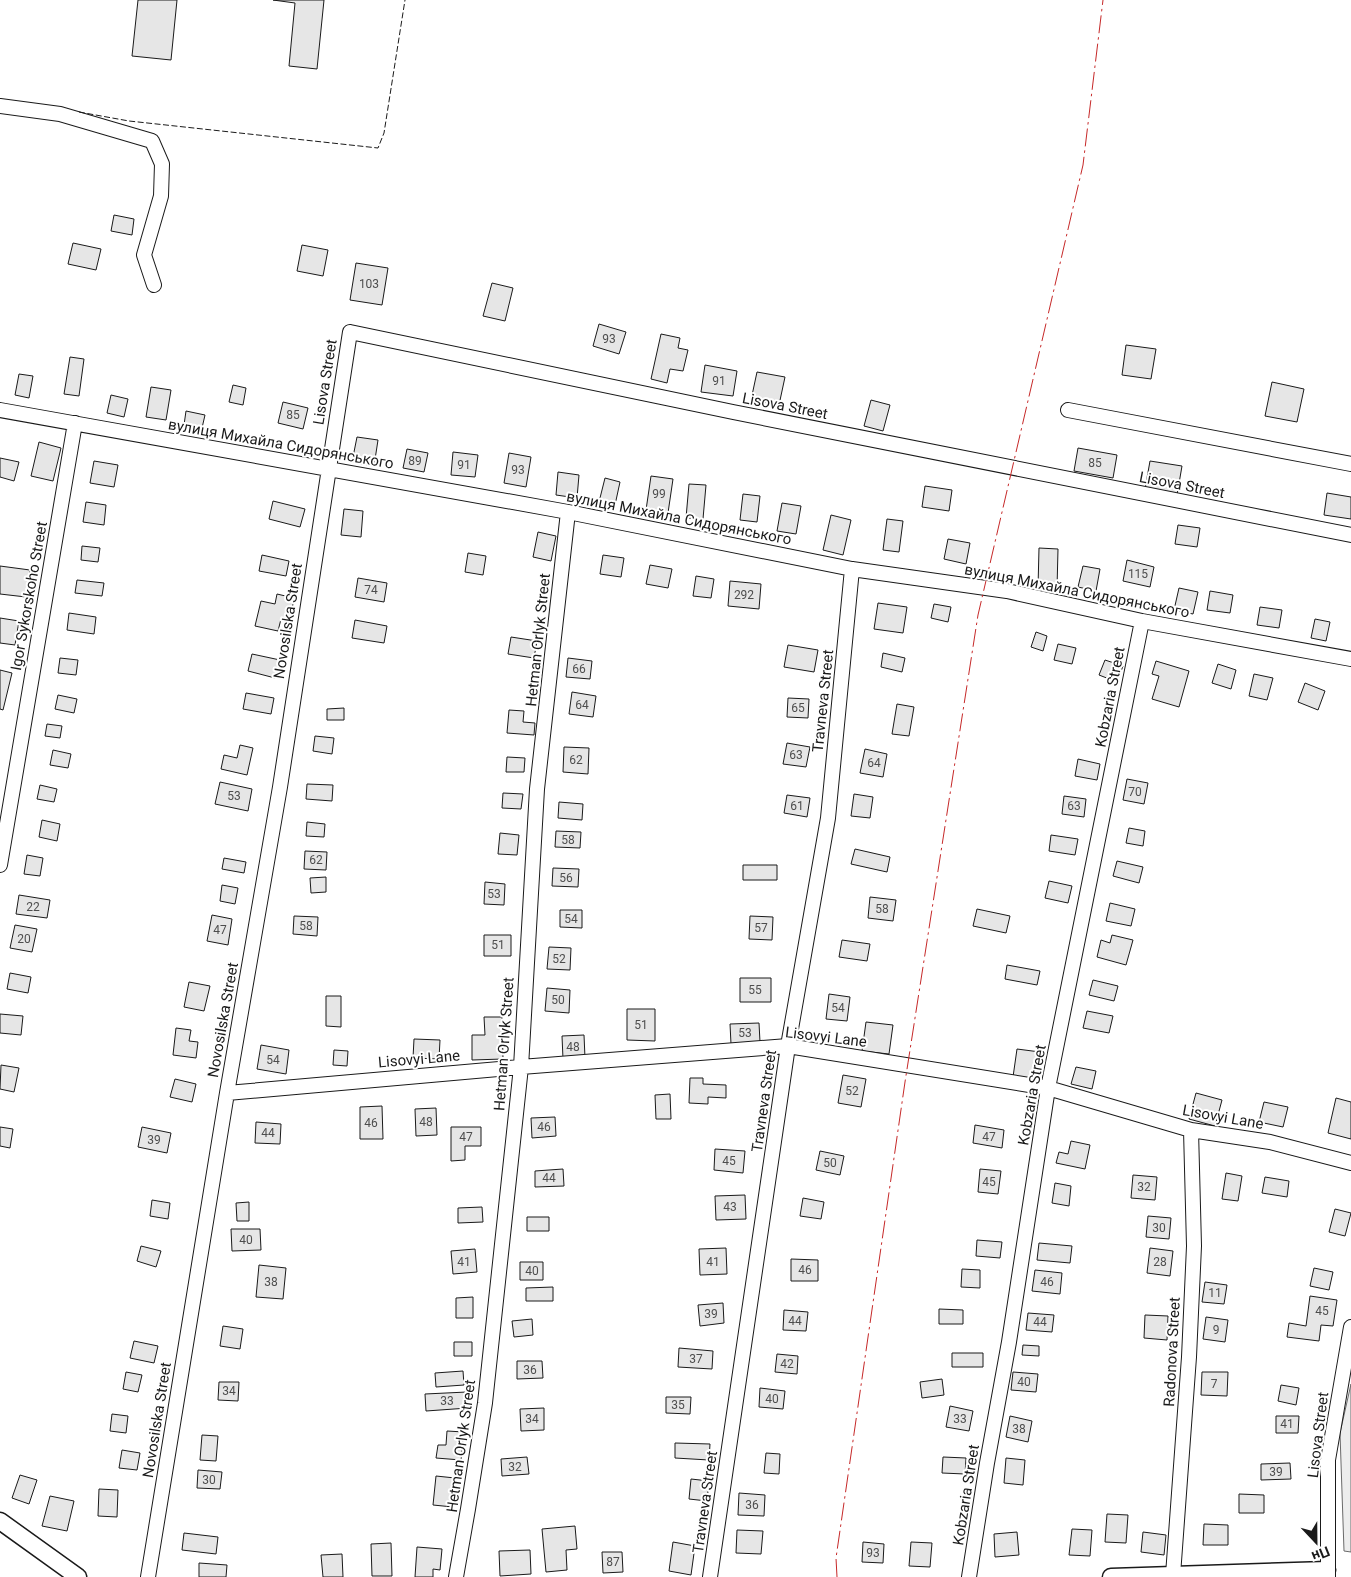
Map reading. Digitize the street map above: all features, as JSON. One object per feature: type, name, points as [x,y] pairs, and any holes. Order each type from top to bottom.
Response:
[{"type":"street","points":[[0,106],[60,114],[152,141],[162,164],[161,196],[144,255],[154,285]]},
{"type":"street","name":"Lisova Street","points":[[328,469],[350,332],[733,412],[1351,535]]},
{"type":"street","name":"вулиця Михайла Сидорянського","points":[[0,410],[568,512],[852,570],[1007,591],[1142,622],[1351,659]]},
{"type":"street","points":[[1068,410],[1351,464]]},
{"type":"street","name":"Igor Sykorskoho Street","points":[[0,865],[75,422]]},
{"type":"street","name":"Novosilska Street","points":[[148,1577],[227,1093],[280,787],[328,469]]},
{"type":"street","name":"Hetman Orlyk Street","points":[[456,1577],[485,1403],[520,1067],[537,789],[568,512]]},
{"type":"street","name":"Travneva Street","points":[[710,1577],[788,1046],[828,818],[852,570]]},
{"type":"street","name":"Kobzaria Street","points":[[969,1577],[1009,1342],[1048,1088],[1142,622]]},
{"type":"street","name":"Lisovyi Lane","points":[[227,1093],[788,1046],[1048,1088],[1191,1130],[1270,1142],[1351,1163]]},
{"type":"street","name":"Radonova Street","points":[[1162,1576],[1188,1367],[1194,1246],[1191,1130]]},
{"type":"street","name":"Lisova Street","points":[[1328,1574],[1328,1460],[1351,1328]]},
{"type":"street","points":[[0,1520],[78,1577]]},
{"type":"street","points":[[1111,1577],[1328,1574]]},
{"type":"shaded area","points":[[1351,1384],[1351,1552],[1344,1551],[1340,1433]]},
{"type":"building","points":[[138,0],[177,0],[171,60],[132,56]]},
{"type":"building","points":[[273,0],[324,0],[317,69],[289,66],[295,3]]},
{"type":"building","points":[[114,215],[134,219],[132,235],[111,231]]},
{"type":"building","points":[[73,243],[101,249],[96,270],[68,264]]},
{"type":"building","points":[[302,245],[328,250],[323,276],[297,271]]},
{"type":"building","points":[[356,263],[388,268],[382,305],[350,300]]},
{"type":"building","points":[[492,283],[513,288],[505,321],[483,316]]},
{"type":"building","points":[[599,324],[626,332],[619,354],[593,346]]},
{"type":"building","points":[[661,334],[680,338],[678,348],[688,350],[683,371],[670,369],[667,383],[651,379]]},
{"type":"building","points":[[1126,345],[1156,349],[1151,379],[1122,375]]},
{"type":"building","points":[[70,357],[84,359],[79,396],[64,394]]},
{"type":"building","points":[[705,365],[737,371],[733,396],[701,392]]},
{"type":"building","points":[[757,372],[785,377],[779,405],[751,400]]},
{"type":"building","points":[[19,374],[33,376],[29,398],[15,395]]},
{"type":"building","points":[[1272,382],[1304,389],[1297,422],[1265,416]]},
{"type":"building","points":[[233,385],[246,388],[243,405],[229,402]]},
{"type":"building","points":[[151,387],[171,390],[166,420],[146,417]]},
{"type":"building","points":[[111,395],[128,399],[124,417],[107,413]]},
{"type":"building","points":[[871,400],[890,405],[883,431],[864,426]]},
{"type":"building","points":[[283,402],[308,408],[303,429],[278,423]]},
{"type":"building","points":[[186,411],[205,415],[202,428],[184,425]]},
{"type":"building","points":[[357,437],[378,440],[374,466],[352,462]]},
{"type":"building","points":[[39,442],[61,448],[53,481],[31,476]]},
{"type":"building","points":[[1078,448],[1117,455],[1113,478],[1074,471]]},
{"type":"building","points":[[407,449],[428,453],[424,472],[403,468]]},
{"type":"building","points":[[453,452],[478,455],[475,477],[451,475]]},
{"type":"building","points":[[509,453],[531,457],[526,487],[504,483]]},
{"type":"building","points":[[0,458],[19,462],[14,481],[0,477]]},
{"type":"building","points":[[94,461],[118,465],[114,487],[90,483]]},
{"type":"building","points":[[1150,461],[1182,466],[1177,495],[1145,489]]},
{"type":"building","points":[[558,472],[579,475],[577,498],[556,495]]},
{"type":"building","points":[[651,476],[673,479],[668,513],[646,510]]},
{"type":"building","points":[[605,478],[620,482],[615,505],[599,502]]},
{"type":"building","points":[[689,484],[706,485],[703,519],[686,518]]},
{"type":"building","points":[[925,486],[952,490],[949,511],[922,507]]},
{"type":"building","points":[[1327,493],[1351,497],[1351,519],[1324,515]]},
{"type":"building","points":[[743,494],[760,496],[757,522],[740,520]]},
{"type":"building","points":[[273,501],[305,509],[300,527],[269,519]]},
{"type":"building","points":[[86,502],[106,505],[104,525],[83,522]]},
{"type":"building","points":[[782,503],[801,506],[796,534],[777,531]]},
{"type":"building","points":[[344,509],[363,511],[361,537],[341,535]]},
{"type":"building","points":[[831,515],[851,520],[843,555],[823,550]]},
{"type":"building","points":[[887,519],[903,521],[899,552],[883,550]]},
{"type":"building","points":[[1178,525],[1200,528],[1197,547],[1175,544]]},
{"type":"building","points":[[538,532],[556,536],[551,561],[533,557]]},
{"type":"building","points":[[948,539],[970,543],[966,564],[944,559]]},
{"type":"building","points":[[82,546],[100,548],[98,562],[81,560]]},
{"type":"building","points":[[1039,548],[1058,549],[1057,589],[1038,588]]},
{"type":"building","points":[[468,553],[486,556],[483,575],[465,572]]},
{"type":"building","points":[[262,555],[289,561],[286,576],[259,571]]},
{"type":"building","points":[[603,555],[624,558],[621,577],[600,574]]},
{"type":"building","points":[[1127,560],[1154,567],[1150,587],[1123,581]]},
{"type":"building","points":[[650,565],[672,569],[668,588],[646,584]]},
{"type":"building","points":[[0,566],[30,570],[26,597],[0,594]]},
{"type":"building","points":[[1083,566],[1100,569],[1096,591],[1078,587]]},
{"type":"building","points":[[696,576],[714,579],[711,598],[693,596]]},
{"type":"building","points":[[358,578],[387,583],[384,602],[355,597]]},
{"type":"building","points":[[77,580],[104,583],[102,596],[75,593]]},
{"type":"building","points":[[730,581],[761,584],[759,609],[728,606]]},
{"type":"building","points":[[1179,588],[1198,592],[1193,614],[1174,610]]},
{"type":"building","points":[[1210,591],[1233,595],[1230,613],[1207,610]]},
{"type":"building","points":[[277,594],[294,598],[290,621],[281,619],[278,631],[255,626],[261,601],[275,604]]},
{"type":"building","points":[[878,603],[907,607],[903,633],[874,629]]},
{"type":"building","points":[[934,604],[951,607],[948,622],[931,618]]},
{"type":"building","points":[[1260,607],[1282,610],[1279,628],[1257,625]]},
{"type":"building","points":[[69,613],[96,617],[94,634],[67,630]]},
{"type":"building","points":[[0,618],[19,621],[15,645],[0,643]]},
{"type":"building","points":[[1315,619],[1330,622],[1326,641],[1311,638]]},
{"type":"building","points":[[355,620],[387,626],[384,643],[352,638]]},
{"type":"building","points":[[1036,632],[1047,636],[1043,651],[1031,647]]},
{"type":"building","points":[[511,637],[537,641],[534,658],[508,654]]},
{"type":"building","points":[[1058,644],[1076,648],[1072,664],[1054,660]]},
{"type":"building","points":[[788,645],[818,650],[814,672],[784,667]]},
{"type":"building","points":[[883,653],[905,658],[902,672],[881,667]]},
{"type":"building","points":[[252,654],[280,660],[275,678],[248,671]]},
{"type":"building","points":[[60,658],[78,660],[76,675],[58,673]]},
{"type":"building","points":[[568,658],[592,661],[590,679],[566,677]]},
{"type":"building","points":[[1105,660],[1123,666],[1117,682],[1099,675]]},
{"type":"building","points":[[1156,661],[1189,671],[1179,707],[1152,699],[1159,676],[1152,674]]},
{"type":"building","points":[[1218,664],[1236,670],[1231,689],[1212,683]]},
{"type":"building","points":[[0,670],[12,673],[3,710],[0,709]]},
{"type":"building","points":[[1254,674],[1273,678],[1267,700],[1249,696]]},
{"type":"building","points":[[1305,683],[1325,691],[1318,710],[1298,702]]},
{"type":"building","points":[[572,692],[596,696],[593,717],[569,714]]},
{"type":"building","points":[[246,693],[274,698],[271,714],[243,709]]},
{"type":"building","points":[[58,695],[77,699],[74,713],[55,709]]},
{"type":"building","points":[[788,698],[809,699],[808,718],[787,717]]},
{"type":"building","points":[[897,704],[914,707],[909,736],[892,734]]},
{"type":"building","points":[[344,708],[344,720],[327,720],[327,709]]},
{"type":"building","points":[[509,710],[524,711],[523,722],[535,723],[534,735],[507,733]]},
{"type":"building","points":[[47,724],[62,726],[60,738],[45,736]]},
{"type":"building","points":[[315,736],[334,738],[332,754],[313,751]]},
{"type":"building","points":[[787,743],[810,747],[806,767],[783,764]]},
{"type":"building","points":[[240,745],[253,748],[247,775],[221,769],[224,755],[237,758]]},
{"type":"building","points":[[564,747],[589,748],[588,774],[563,772]]},
{"type":"building","points":[[865,749],[887,754],[883,777],[860,773]]},
{"type":"building","points":[[53,750],[71,754],[68,768],[50,765]]},
{"type":"building","points":[[507,757],[525,758],[524,772],[506,772]]},
{"type":"building","points":[[1078,759],[1100,764],[1097,780],[1075,776]]},
{"type":"building","points":[[1127,779],[1148,783],[1144,804],[1123,800]]},
{"type":"building","points":[[220,782],[252,789],[248,811],[215,804]]},
{"type":"building","points":[[307,784],[333,785],[332,801],[306,799]]},
{"type":"building","points":[[40,785],[57,789],[54,802],[37,799]]},
{"type":"building","points":[[503,793],[523,794],[521,809],[502,808]]},
{"type":"building","points":[[854,794],[873,797],[870,818],[851,816]]},
{"type":"building","points":[[787,795],[810,798],[807,817],[784,813]]},
{"type":"building","points":[[1064,796],[1086,799],[1084,817],[1062,814]]},
{"type":"building","points":[[559,802],[583,804],[582,820],[558,818]]},
{"type":"building","points":[[42,820],[60,824],[57,841],[39,837]]},
{"type":"building","points":[[307,822],[325,824],[324,837],[306,836]]},
{"type":"building","points":[[1129,828],[1145,831],[1143,846],[1126,843]]},
{"type":"building","points":[[556,831],[581,832],[580,848],[555,847]]},
{"type":"building","points":[[500,833],[519,835],[517,855],[498,854]]},
{"type":"building","points":[[1051,835],[1078,839],[1075,855],[1049,851]]},
{"type":"building","points":[[855,849],[890,857],[887,872],[851,864]]},
{"type":"building","points":[[305,851],[327,852],[326,870],[304,869]]},
{"type":"building","points":[[27,855],[43,858],[40,876],[24,874]]},
{"type":"building","points":[[224,858],[246,862],[244,873],[222,869]]},
{"type":"building","points":[[1117,861],[1143,867],[1139,883],[1113,876]]},
{"type":"building","points":[[743,865],[777,865],[777,880],[743,880]]},
{"type":"building","points":[[553,868],[579,869],[578,887],[552,886]]},
{"type":"building","points":[[326,877],[326,892],[311,893],[310,878]]},
{"type":"building","points":[[1049,881],[1072,886],[1068,903],[1045,898]]},
{"type":"building","points":[[485,882],[505,884],[504,905],[484,904]]},
{"type":"building","points":[[222,885],[238,888],[235,904],[220,901]]},
{"type":"building","points":[[19,895],[50,900],[47,918],[16,914]]},
{"type":"building","points":[[870,897],[896,900],[893,921],[868,918]]},
{"type":"building","points":[[1110,903],[1135,909],[1131,926],[1106,921]]},
{"type":"building","points":[[977,909],[1010,916],[1006,933],[973,926]]},
{"type":"building","points":[[560,910],[582,910],[582,928],[560,927]]},
{"type":"building","points":[[212,915],[232,919],[228,945],[207,941]]},
{"type":"building","points":[[294,916],[318,917],[317,936],[293,934]]},
{"type":"building","points":[[750,916],[773,917],[772,940],[749,939]]},
{"type":"building","points":[[15,925],[37,929],[32,952],[10,948]]},
{"type":"building","points":[[484,935],[511,935],[511,956],[484,956]]},
{"type":"building","points":[[1112,935],[1133,940],[1126,965],[1097,957],[1101,940],[1110,943]]},
{"type":"building","points":[[842,940],[870,944],[867,961],[839,957]]},
{"type":"building","points":[[549,947],[571,948],[570,970],[547,969]]},
{"type":"building","points":[[1007,965],[1040,971],[1037,985],[1005,979]]},
{"type":"building","points":[[10,973],[31,977],[28,993],[7,989]]},
{"type":"building","points":[[740,978],[771,978],[771,1002],[740,1002]]},
{"type":"building","points":[[1093,980],[1118,986],[1114,1001],[1089,995]]},
{"type":"building","points":[[189,982],[210,986],[204,1011],[184,1007]]},
{"type":"building","points":[[547,988],[570,990],[569,1013],[545,1011]]},
{"type":"building","points":[[829,994],[850,997],[847,1021],[826,1019]]},
{"type":"building","points":[[326,996],[341,996],[341,1027],[326,1026]]},
{"type":"building","points":[[627,1009],[655,1009],[655,1041],[627,1040]]},
{"type":"building","points":[[1087,1011],[1113,1016],[1109,1033],[1083,1028]]},
{"type":"building","points":[[0,1014],[23,1016],[21,1035],[0,1033]]},
{"type":"building","points":[[484,1017],[502,1017],[503,1059],[472,1060],[472,1035],[485,1035]]},
{"type":"building","points":[[866,1022],[893,1025],[889,1054],[862,1051]]},
{"type":"building","points":[[759,1023],[760,1042],[731,1044],[730,1024]]},
{"type":"building","points":[[176,1028],[191,1030],[189,1041],[198,1042],[196,1058],[173,1055]]},
{"type":"building","points":[[584,1035],[585,1058],[563,1059],[562,1036]]},
{"type":"building","points":[[414,1039],[440,1040],[439,1059],[413,1058]]},
{"type":"building","points":[[261,1045],[289,1050],[286,1074],[257,1069]]},
{"type":"building","points":[[1017,1049],[1040,1052],[1036,1080],[1013,1077]]},
{"type":"building","points":[[334,1050],[348,1051],[347,1066],[333,1065]]},
{"type":"building","points":[[1,1065],[19,1068],[14,1092],[0,1089]]},
{"type":"building","points":[[1076,1067],[1096,1071],[1092,1089],[1071,1084]]},
{"type":"building","points":[[843,1075],[866,1079],[861,1107],[838,1103]]},
{"type":"building","points":[[690,1078],[703,1078],[703,1084],[726,1085],[726,1098],[708,1097],[708,1104],[689,1103]]},
{"type":"building","points":[[175,1079],[196,1084],[192,1102],[170,1097]]},
{"type":"building","points":[[1196,1093],[1222,1100],[1215,1126],[1189,1119]]},
{"type":"building","points":[[670,1094],[671,1119],[656,1119],[655,1095]]},
{"type":"building","points":[[1336,1098],[1351,1102],[1351,1139],[1328,1133]]},
{"type":"building","points":[[1264,1102],[1288,1107],[1283,1127],[1259,1122]]},
{"type":"building","points":[[382,1106],[383,1139],[360,1139],[360,1107]]},
{"type":"building","points":[[436,1108],[437,1135],[416,1136],[415,1109]]},
{"type":"building","points":[[555,1117],[556,1136],[532,1138],[531,1118]]},
{"type":"building","points":[[256,1122],[281,1124],[280,1144],[255,1143]]},
{"type":"building","points":[[975,1125],[1004,1130],[1002,1148],[973,1143]]},
{"type":"building","points":[[0,1127],[13,1129],[10,1148],[0,1146]]},
{"type":"building","points":[[142,1127],[171,1133],[167,1153],[138,1147]]},
{"type":"building","points":[[451,1127],[481,1127],[481,1146],[465,1146],[465,1160],[451,1161]]},
{"type":"building","points":[[1071,1141],[1090,1145],[1085,1169],[1056,1163],[1059,1152],[1068,1154]]},
{"type":"building","points":[[715,1149],[745,1151],[743,1173],[714,1170]]},
{"type":"building","points":[[820,1151],[844,1156],[840,1175],[816,1170]]},
{"type":"building","points":[[563,1169],[564,1186],[535,1187],[535,1171]]},
{"type":"building","points":[[980,1169],[1001,1171],[998,1194],[978,1192]]},
{"type":"building","points":[[1226,1173],[1242,1176],[1238,1201],[1222,1199]]},
{"type":"building","points":[[1133,1175],[1157,1177],[1155,1200],[1131,1198]]},
{"type":"building","points":[[1265,1177],[1289,1181],[1287,1197],[1262,1193]]},
{"type":"building","points":[[1055,1183],[1071,1186],[1069,1206],[1052,1203]]},
{"type":"building","points":[[745,1195],[746,1219],[716,1220],[715,1196]]},
{"type":"building","points":[[803,1198],[824,1202],[821,1219],[800,1216]]},
{"type":"building","points":[[152,1200],[170,1203],[168,1219],[150,1216]]},
{"type":"building","points":[[249,1202],[249,1221],[237,1221],[236,1203]]},
{"type":"building","points":[[482,1207],[483,1222],[458,1223],[458,1208]]},
{"type":"building","points":[[1335,1209],[1351,1213],[1345,1236],[1329,1232]]},
{"type":"building","points":[[1148,1216],[1171,1218],[1169,1239],[1146,1237]]},
{"type":"building","points":[[527,1217],[549,1217],[549,1231],[527,1231]]},
{"type":"building","points":[[231,1229],[260,1229],[261,1250],[232,1251]]},
{"type":"building","points":[[977,1240],[1002,1242],[1000,1258],[976,1256]]},
{"type":"building","points":[[1039,1243],[1072,1246],[1070,1263],[1037,1260]]},
{"type":"building","points":[[141,1246],[161,1251],[156,1267],[137,1261]]},
{"type":"building","points":[[726,1248],[727,1274],[700,1275],[699,1249]]},
{"type":"building","points":[[1150,1248],[1173,1251],[1170,1276],[1147,1273]]},
{"type":"building","points":[[475,1249],[477,1272],[453,1274],[451,1251]]},
{"type":"building","points":[[791,1259],[818,1260],[818,1281],[791,1281]]},
{"type":"building","points":[[520,1262],[543,1262],[543,1280],[520,1280]]},
{"type":"building","points":[[259,1265],[286,1268],[283,1299],[256,1297]]},
{"type":"building","points":[[1314,1268],[1333,1272],[1329,1290],[1310,1286]]},
{"type":"building","points":[[962,1269],[980,1270],[980,1288],[961,1287]]},
{"type":"building","points":[[1035,1270],[1062,1273],[1060,1294],[1032,1291]]},
{"type":"building","points":[[1205,1282],[1227,1285],[1224,1304],[1202,1302]]},
{"type":"building","points":[[553,1287],[553,1301],[526,1301],[526,1288]]},
{"type":"building","points":[[1310,1296],[1337,1300],[1333,1326],[1321,1325],[1319,1341],[1287,1337],[1289,1323],[1306,1326]]},
{"type":"building","points":[[473,1297],[473,1318],[456,1318],[456,1298]]},
{"type":"building","points":[[723,1303],[724,1323],[700,1326],[698,1305]]},
{"type":"building","points":[[939,1309],[963,1310],[963,1324],[939,1324]]},
{"type":"building","points":[[784,1310],[808,1312],[806,1331],[783,1330]]},
{"type":"building","points":[[1028,1313],[1054,1315],[1052,1332],[1026,1330]]},
{"type":"building","points":[[1145,1315],[1168,1316],[1167,1340],[1144,1338]]},
{"type":"building","points":[[1206,1317],[1228,1320],[1225,1342],[1203,1339]]},
{"type":"building","points":[[532,1319],[533,1335],[514,1337],[512,1321]]},
{"type":"building","points":[[223,1326],[243,1329],[240,1349],[220,1346]]},
{"type":"building","points":[[134,1341],[158,1346],[154,1363],[130,1358]]},
{"type":"building","points":[[454,1342],[472,1342],[472,1356],[454,1356]]},
{"type":"building","points":[[1023,1345],[1039,1346],[1039,1356],[1022,1355]]},
{"type":"building","points":[[679,1348],[713,1351],[712,1369],[678,1367]]},
{"type":"building","points":[[952,1353],[983,1353],[983,1367],[952,1367]]},
{"type":"building","points":[[777,1354],[798,1356],[797,1374],[775,1372]]},
{"type":"building","points":[[517,1361],[542,1361],[543,1378],[517,1379]]},
{"type":"building","points":[[463,1371],[464,1385],[436,1387],[435,1373]]},
{"type":"building","points":[[126,1372],[142,1375],[138,1392],[123,1389]]},
{"type":"building","points":[[1013,1372],[1038,1374],[1036,1392],[1011,1390]]},
{"type":"building","points":[[1202,1372],[1228,1372],[1227,1396],[1201,1395]]},
{"type":"building","points":[[942,1379],[944,1395],[922,1398],[920,1382]]},
{"type":"building","points":[[219,1382],[239,1382],[238,1401],[218,1400]]},
{"type":"building","points":[[1281,1385],[1299,1388],[1296,1405],[1278,1401]]},
{"type":"building","points":[[760,1388],[785,1391],[783,1409],[759,1407]]},
{"type":"building","points":[[467,1392],[468,1408],[426,1411],[425,1394]]},
{"type":"building","points":[[666,1397],[691,1397],[690,1414],[666,1413]]},
{"type":"building","points":[[950,1406],[973,1411],[969,1431],[946,1427]]},
{"type":"building","points":[[544,1408],[544,1430],[521,1431],[520,1409]]},
{"type":"building","points":[[112,1414],[128,1416],[126,1433],[110,1431]]},
{"type":"building","points":[[1010,1416],[1032,1421],[1028,1442],[1006,1437]]},
{"type":"building","points":[[1276,1416],[1299,1416],[1298,1433],[1276,1433]]},
{"type":"building","points":[[447,1431],[464,1432],[461,1460],[436,1458],[438,1445],[446,1445]]},
{"type":"building","points":[[202,1435],[218,1436],[216,1461],[200,1460]]},
{"type":"building","points":[[675,1443],[710,1444],[709,1460],[675,1458]]},
{"type":"building","points":[[122,1450],[140,1453],[137,1470],[119,1468]]},
{"type":"building","points":[[766,1453],[780,1454],[779,1474],[764,1473]]},
{"type":"building","points":[[527,1457],[529,1474],[502,1476],[501,1459]]},
{"type":"building","points":[[943,1457],[966,1458],[965,1474],[942,1473]]},
{"type":"building","points":[[1006,1458],[1025,1460],[1023,1485],[1004,1483]]},
{"type":"building","points":[[1290,1463],[1291,1479],[1261,1480],[1261,1464]]},
{"type":"building","points":[[198,1470],[222,1472],[220,1489],[197,1488]]},
{"type":"building","points":[[20,1475],[37,1480],[29,1504],[12,1498]]},
{"type":"building","points":[[436,1476],[455,1478],[453,1507],[433,1505]]},
{"type":"building","points":[[691,1479],[709,1481],[707,1501],[689,1499]]},
{"type":"building","points":[[99,1489],[118,1490],[117,1517],[98,1516]]},
{"type":"building","points":[[739,1493],[765,1495],[764,1516],[738,1515]]},
{"type":"building","points":[[1239,1494],[1264,1495],[1264,1513],[1239,1513]]},
{"type":"building","points":[[50,1496],[74,1501],[67,1531],[42,1526]]},
{"type":"building","points":[[1107,1514],[1128,1515],[1126,1543],[1105,1542]]},
{"type":"building","points":[[1204,1524],[1228,1525],[1228,1545],[1203,1545]]},
{"type":"building","points":[[575,1526],[577,1549],[566,1550],[567,1570],[546,1572],[542,1529]]},
{"type":"building","points":[[1072,1529],[1092,1530],[1090,1556],[1069,1555]]},
{"type":"building","points":[[737,1530],[763,1531],[761,1554],[736,1553]]},
{"type":"building","points":[[1017,1532],[1019,1555],[995,1557],[994,1534]]},
{"type":"building","points":[[1143,1532],[1166,1535],[1164,1555],[1141,1552]]},
{"type":"building","points":[[184,1533],[218,1537],[216,1554],[182,1550]]},
{"type":"building","points":[[673,1542],[695,1546],[691,1575],[669,1571]]},
{"type":"building","points":[[863,1542],[884,1544],[883,1563],[862,1562]]},
{"type":"building","points":[[911,1542],[932,1543],[930,1567],[909,1566]]},
{"type":"building","points":[[391,1543],[392,1576],[372,1576],[371,1544]]},
{"type":"building","points":[[417,1547],[442,1549],[440,1570],[433,1569],[433,1577],[415,1577]]},
{"type":"building","points":[[530,1550],[531,1574],[500,1576],[499,1551]]},
{"type":"building","points":[[602,1552],[622,1552],[623,1572],[603,1573]]},
{"type":"building","points":[[342,1554],[343,1577],[323,1577],[321,1555]]},
{"type":"building","points":[[199,1563],[227,1565],[226,1577],[199,1577]]},
{"type":"fence","points":[[79,112],[129,121],[378,148],[384,133],[405,0]]},
{"type":"power","points":[[837,1577],[836,1558],[905,1082],[978,615],[1083,165],[1103,0]]}]
